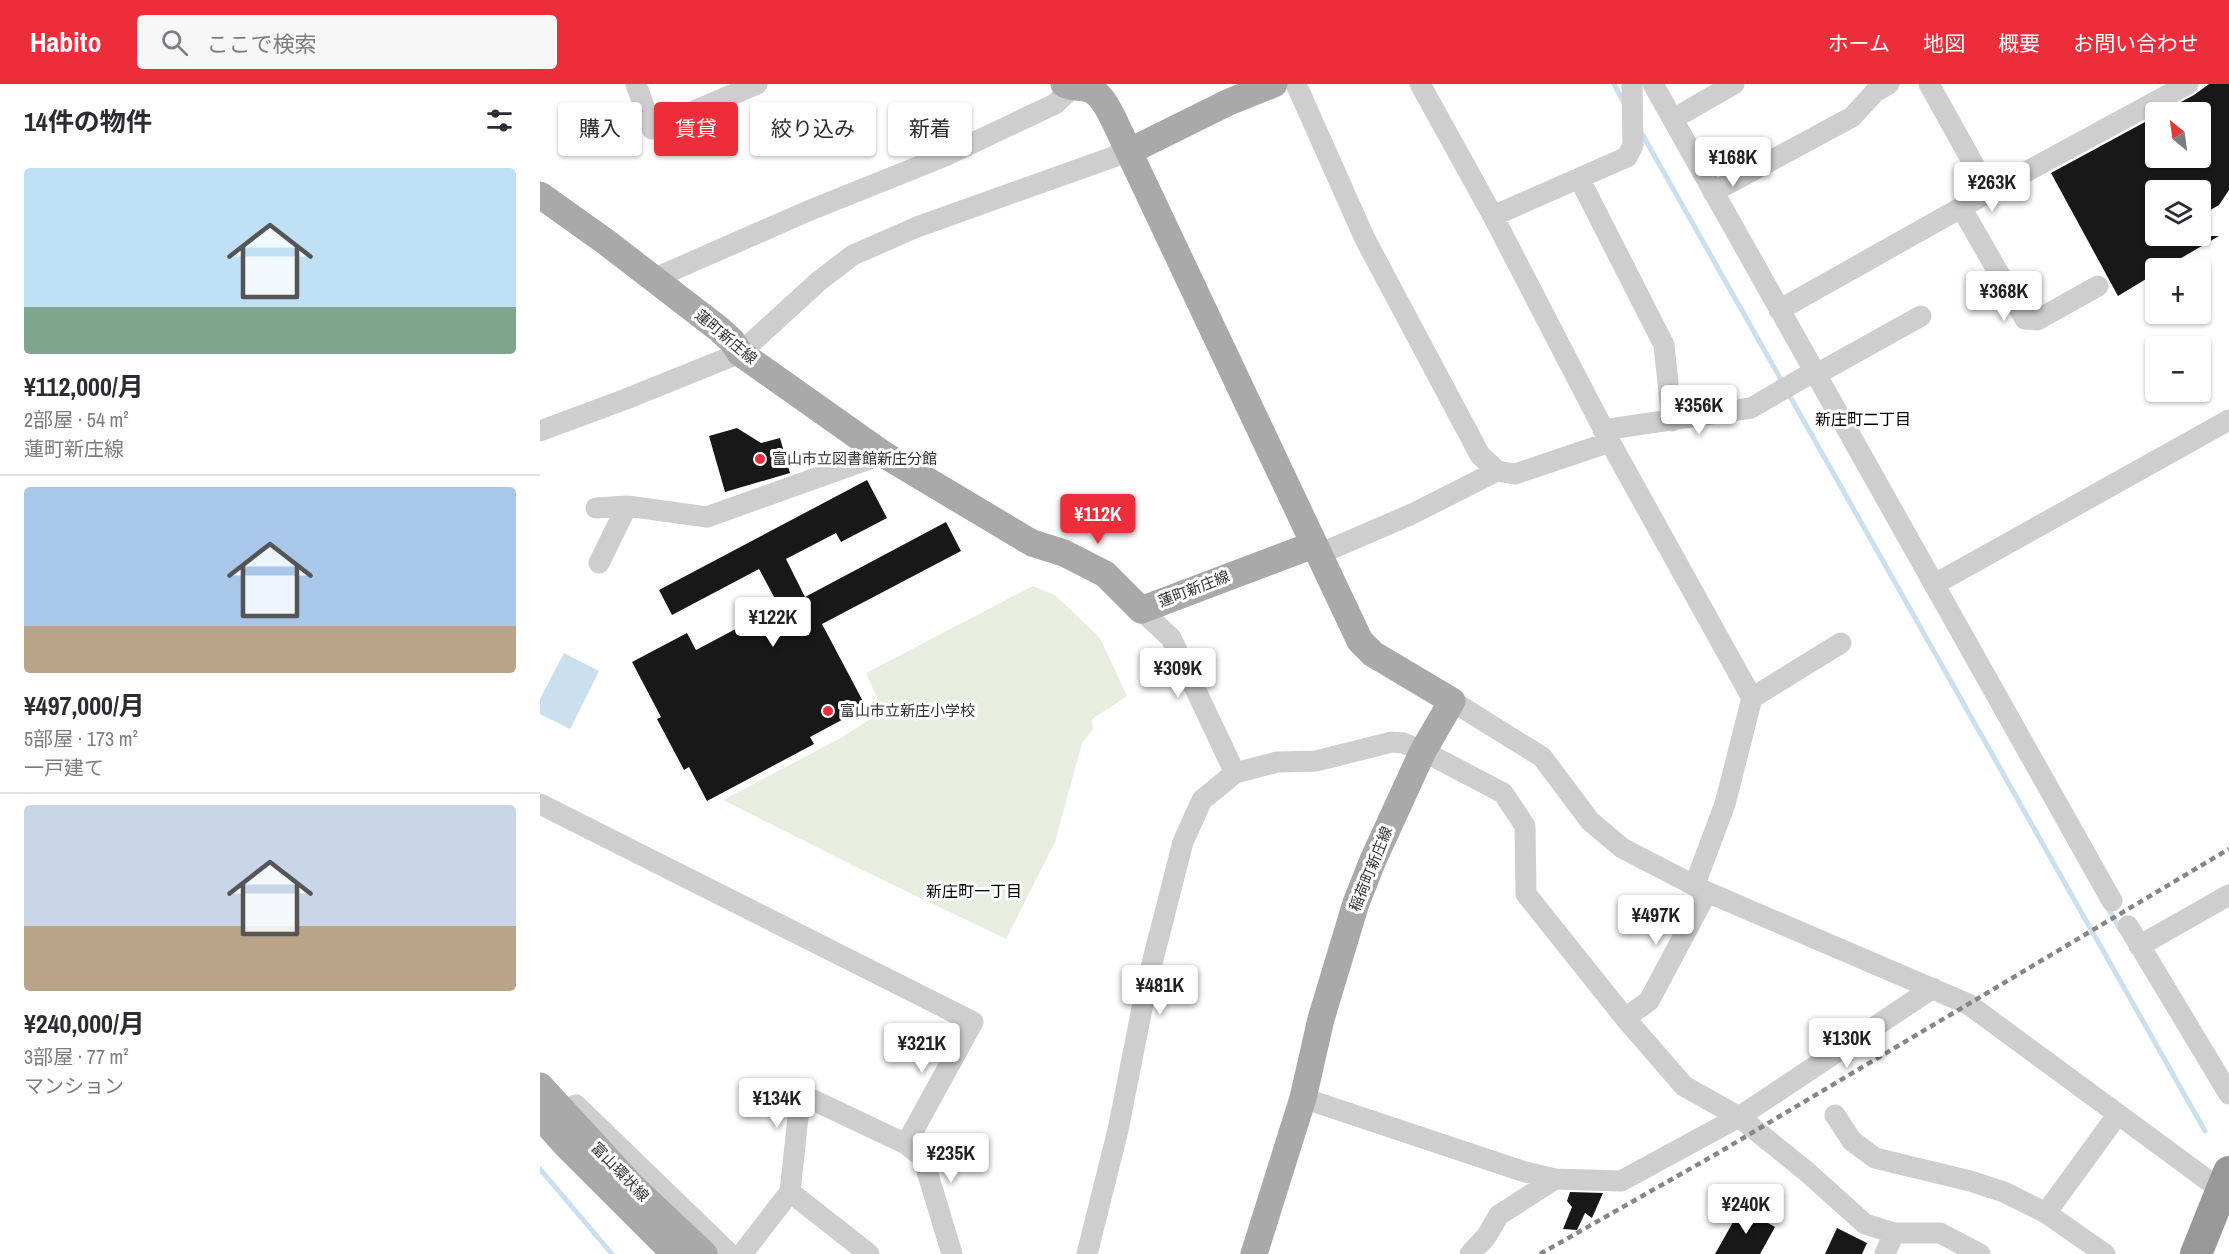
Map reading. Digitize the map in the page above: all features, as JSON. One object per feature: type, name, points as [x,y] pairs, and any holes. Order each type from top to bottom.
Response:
[{"type":"highway","points":[[2196,1254],[2226,1185]]},
{"type":"highway","points":[[2216,1254],[2229,1227]]},
{"type":"main road","points":[[1130,152],[1229,102],[1274,84]]},
{"type":"main road","points":[[1068,86],[1088,88],[1101,96],[1130,152],[1315,550],[1360,641],[1373,654],[1452,700]]},
{"type":"main road","name":"蓮町新庄線","points":[[540,195],[606,242],[719,329],[732,341],[740,353],[883,454],[1032,543],[1064,554],[1105,574],[1141,610],[1315,550]]},
{"type":"main road","name":"稲荷町新庄線","points":[[1254,1254],[1302,1098],[1321,1019],[1356,903],[1372,860],[1423,751],[1452,700]]},
{"type":"main road","name":"富山環状線","points":[[540,1086],[566,1145],[675,1254]]},
{"type":"main road","name":"富山環状線","points":[[551,1114],[704,1254]]},
{"type":"street","points":[[636,84],[652,129],[757,84]]},
{"type":"street","points":[[1296,84],[1365,239],[1480,455],[1497,471],[1515,474],[1607,436],[1672,421],[1751,408],[1921,316]]},
{"type":"street","points":[[1420,84],[1493,216],[1607,436],[1752,698],[1701,888],[1649,1001],[1625,1018]]},
{"type":"street","points":[[1493,216],[1627,157],[1633,145],[1632,84]]},
{"type":"street","points":[[1653,84],[1812,373],[1935,584],[2112,901]]},
{"type":"street","points":[[1673,119],[1734,84]]},
{"type":"street","points":[[1713,192],[1852,117],[1875,92],[1890,84]]},
{"type":"street","points":[[1929,84],[1989,192]]},
{"type":"street","points":[[1779,310],[2188,84]]},
{"type":"street","points":[[653,279],[808,211],[945,156],[1055,104],[1068,86]]},
{"type":"street","points":[[540,431],[740,353],[819,281],[854,255],[917,227],[1130,152]]},
{"type":"street","points":[[1579,178],[1664,345],[1672,421]]},
{"type":"street","points":[[1962,209],[2025,318],[2037,320],[2098,286]]},
{"type":"street","points":[[1935,584],[2229,420]]},
{"type":"street","points":[[596,508],[627,506],[707,517],[883,454]]},
{"type":"street","points":[[1315,550],[1412,514],[1497,471]]},
{"type":"street","points":[[599,563],[627,506]]},
{"type":"street","points":[[1141,610],[1171,638],[1234,773]]},
{"type":"street","points":[[1752,698],[1841,644]]},
{"type":"street","points":[[1452,700],[1542,756],[1590,821],[1622,848],[1701,888],[1968,1004],[2118,1114],[2226,1185]]},
{"type":"street","points":[[1087,1254],[1118,1130],[1147,982],[1184,842],[1202,800],[1234,773],[1277,762],[1316,761],[1392,742],[1403,743],[1423,751],[1503,793],[1525,826],[1526,894],[1625,1018],[1684,1086],[1739,1117],[1806,1171],[1865,1224],[1894,1233],[1940,1233],[1980,1254]]},
{"type":"street","points":[[540,804],[973,1022],[906,1144]]},
{"type":"street","points":[[2139,946],[2229,895]]},
{"type":"street","points":[[2128,926],[2229,1094]]},
{"type":"street","points":[[1302,1098],[1525,1172],[1555,1179],[1621,1181],[1739,1117],[1933,988]]},
{"type":"street","points":[[742,1254],[790,1192],[799,1108],[812,1099],[906,1144],[923,1158],[952,1254]]},
{"type":"street","points":[[551,1114],[576,1105],[730,1254]]},
{"type":"street","points":[[2046,1213],[2118,1114]]},
{"type":"street","points":[[1834,1115],[1852,1142],[1875,1158],[1970,1181],[2004,1192],[2046,1213],[2105,1254]]},
{"type":"street","points":[[1470,1254],[1486,1237],[1499,1215],[1555,1179]]},
{"type":"street","points":[[790,1192],[869,1254]]},
{"type":"street","points":[[1885,1254],[1894,1233]]},
{"type":"green space","points":[[1033,586],[1055,595],[1100,638],[1127,696],[1092,719],[1093,729],[1082,743],[1055,842],[1006,939],[723,800],[839,739],[883,711],[866,673]]},
{"type":"water","points":[[564,653],[599,671],[570,729],[540,714],[540,699]]},
{"type":"building","points":[[2209,84],[2229,84],[2229,190],[2219,205],[2211,210],[2211,180],[2145,180],[2145,246],[2202,246],[2181,258],[2145,258],[2145,280],[2118,296],[2051,173],[2145,122],[2145,168],[2211,168],[2211,102],[2181,102]]},
{"type":"building","points":[[737,428],[761,443],[780,438],[790,473],[725,492],[709,436]]},
{"type":"building","points":[[867,480],[887,518],[841,542],[836,533],[786,559],[805,597],[946,522],[961,551],[822,624],[866,707],[810,737],[814,744],[707,801],[689,767],[684,770],[657,719],[661,717],[632,662],[687,633],[696,650],[779,606],[759,569],[672,615],[659,590]]},
{"type":"building","points":[[1570,1192],[1603,1193],[1592,1218],[1585,1213],[1577,1230],[1563,1229],[1572,1207],[1567,1201]]},
{"type":"building","points":[[1741,1208],[1775,1227],[1760,1254],[1715,1254]]},
{"type":"building","points":[[1837,1228],[1867,1243],[1862,1254],[1825,1254]]},
{"type":"waterway","points":[[1614,84],[1624,103]]},
{"type":"waterway","points":[[1641,132],[1784,385]]},
{"type":"waterway","points":[[1788,393],[2205,1131]]},
{"type":"waterway","points":[[2106,905],[2121,931]]},
{"type":"waterway","points":[[540,1169],[612,1254]]},
{"type":"railway","points":[[1540,1254],[1718,1153],[2229,849]]},
{"type":"place","name":"富山市立図書館新庄分館","points":[[760,459]]},
{"type":"place","name":"富山市立新庄小学校","points":[[828,711]]},
{"type":"district","name":"新庄町二丁目","points":[[1863,419]]},
{"type":"district","name":"新庄町一丁目","points":[[974,891]]}]
